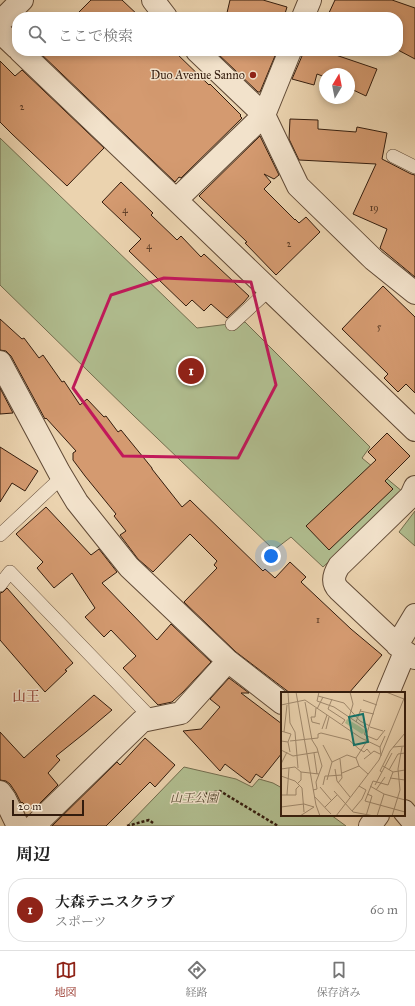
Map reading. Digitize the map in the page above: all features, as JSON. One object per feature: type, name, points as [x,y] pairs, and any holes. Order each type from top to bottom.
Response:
[{"type":"street","points":[[0,22],[22,0]]},
{"type":"street","points":[[153,0],[162,12]]},
{"type":"street","points":[[0,32],[12,43]]},
{"type":"street","points":[[25,56],[415,430]]},
{"type":"street","points":[[202,56],[264,115],[298,186],[374,260],[415,292]]},
{"type":"street","points":[[176,200],[264,115],[288,56]]},
{"type":"street","points":[[0,362],[77,502],[128,567],[228,661],[281,702]]},
{"type":"street","points":[[406,652],[336,588],[333,578],[339,566],[411,496],[415,487]]},
{"type":"street","points":[[388,692],[406,652],[415,615]]},
{"type":"street","points":[[34,826],[142,721],[181,713],[228,661]]},
{"type":"street","points":[[0,792],[18,826]]},
{"type":"street","points":[[405,812],[415,824]]},
{"type":"street","points":[[370,826],[377,816]]},
{"type":"lane","points":[[394,156],[415,167]]},
{"type":"lane","points":[[232,324],[269,290]]},
{"type":"lane","points":[[0,535],[62,477]]},
{"type":"lane","points":[[0,585],[10,572],[152,719]]},
{"type":"path","points":[[204,794],[220,791],[278,826]]},
{"type":"path","points":[[127,826],[149,820],[153,823]]},
{"type":"highlighted area","points":[[164,278],[251,282],[276,385],[238,458],[123,456],[73,388],[111,295]]},
{"type":"green space","points":[[0,138],[197,328],[245,322],[370,447],[362,458],[403,492],[323,567],[291,537],[274,550],[0,285]]},
{"type":"green space","points":[[415,511],[415,546],[399,532]]},
{"type":"green space","name":"山王公園","points":[[184,767],[236,779],[252,787],[259,779],[273,783],[281,787],[281,816],[332,816],[346,826],[127,826]]},
{"type":"building","points":[[91,0],[122,0],[135,12],[79,12]]},
{"type":"building","points":[[230,0],[263,0],[287,7],[286,12],[227,12]]},
{"type":"building","points":[[335,0],[392,0],[415,8],[415,59],[403,53],[403,12],[329,12]]},
{"type":"building","points":[[43,56],[179,56],[209,85],[210,84],[241,115],[240,116],[242,118],[181,178],[179,177],[175,182]]},
{"type":"building","name":"Duo Avenue Sanno","points":[[220,56],[275,56],[260,92],[258,92]]},
{"type":"building","points":[[302,56],[339,56],[377,69],[366,96],[355,91],[355,68],[319,68],[319,75],[317,74],[314,85],[292,79]]},
{"type":"building","points":[[0,61],[15,76],[22,70],[104,148],[67,186],[0,122]]},
{"type":"building","points":[[290,119],[318,120],[318,129],[356,132],[357,127],[387,133],[382,159],[415,175],[415,277],[380,248],[387,229],[353,214],[376,164],[299,160],[289,139]]},
{"type":"building","points":[[260,136],[279,175],[274,179],[264,174],[271,182],[264,189],[295,220],[299,223],[306,217],[320,232],[276,275],[245,243],[247,242],[199,196]]},
{"type":"building","points":[[121,182],[153,213],[151,215],[177,240],[181,236],[201,257],[204,254],[249,296],[227,318],[211,304],[204,311],[192,300],[186,306],[129,251],[141,239],[102,202]]},
{"type":"building","points":[[383,286],[415,317],[415,393],[406,384],[398,392],[384,378],[388,374],[342,329]]},
{"type":"building","points":[[0,319],[22,339],[24,338],[39,358],[43,355],[62,382],[64,381],[80,405],[87,399],[104,417],[106,416],[118,432],[121,430],[182,507],[190,500],[263,571],[265,569],[275,578],[290,562],[306,577],[301,582],[351,629],[382,655],[350,692],[289,692],[236,652],[184,602],[217,568],[214,565],[217,561],[190,534],[153,572],[138,559],[120,535],[126,531],[114,516],[116,514],[73,460],[73,453],[76,451],[46,418],[45,419],[11,356],[6,351],[0,350]]},
{"type":"building","points":[[0,388],[13,413],[0,414]]},
{"type":"building","points":[[387,433],[410,456],[385,481],[393,489],[329,550],[306,526],[376,460],[368,452]]},
{"type":"building","points":[[0,447],[38,471],[25,491],[12,483],[0,502]]},
{"type":"building","points":[[46,507],[91,555],[99,549],[117,572],[102,583],[157,640],[171,624],[211,662],[172,702],[158,705],[123,668],[136,656],[111,630],[104,637],[85,617],[95,608],[72,573],[54,588],[37,568],[43,562],[16,534]]},
{"type":"building","points":[[7,588],[73,663],[65,670],[67,671],[45,692],[0,640],[0,593]]},
{"type":"building","points":[[229,678],[249,693],[241,693],[281,723],[281,754],[262,778],[256,774],[250,783],[225,764],[220,771],[183,731],[201,729],[220,707],[210,699]]},
{"type":"building","points":[[94,695],[112,710],[56,756],[60,760],[48,773],[58,785],[33,810],[29,807],[28,808],[22,802],[21,803],[10,784],[6,781],[0,780],[0,732],[24,758]]},
{"type":"building","points":[[145,738],[175,765],[155,787],[150,782],[106,826],[52,826],[117,762],[120,765]]},
{"type":"place","name":"Duo Avenue Sanno","points":[[253,75]]},
{"type":"place","name":"大森テニスクラブ","points":[[191,371]]},
{"type":"district","name":"山王","points":[[26,696]]}]
